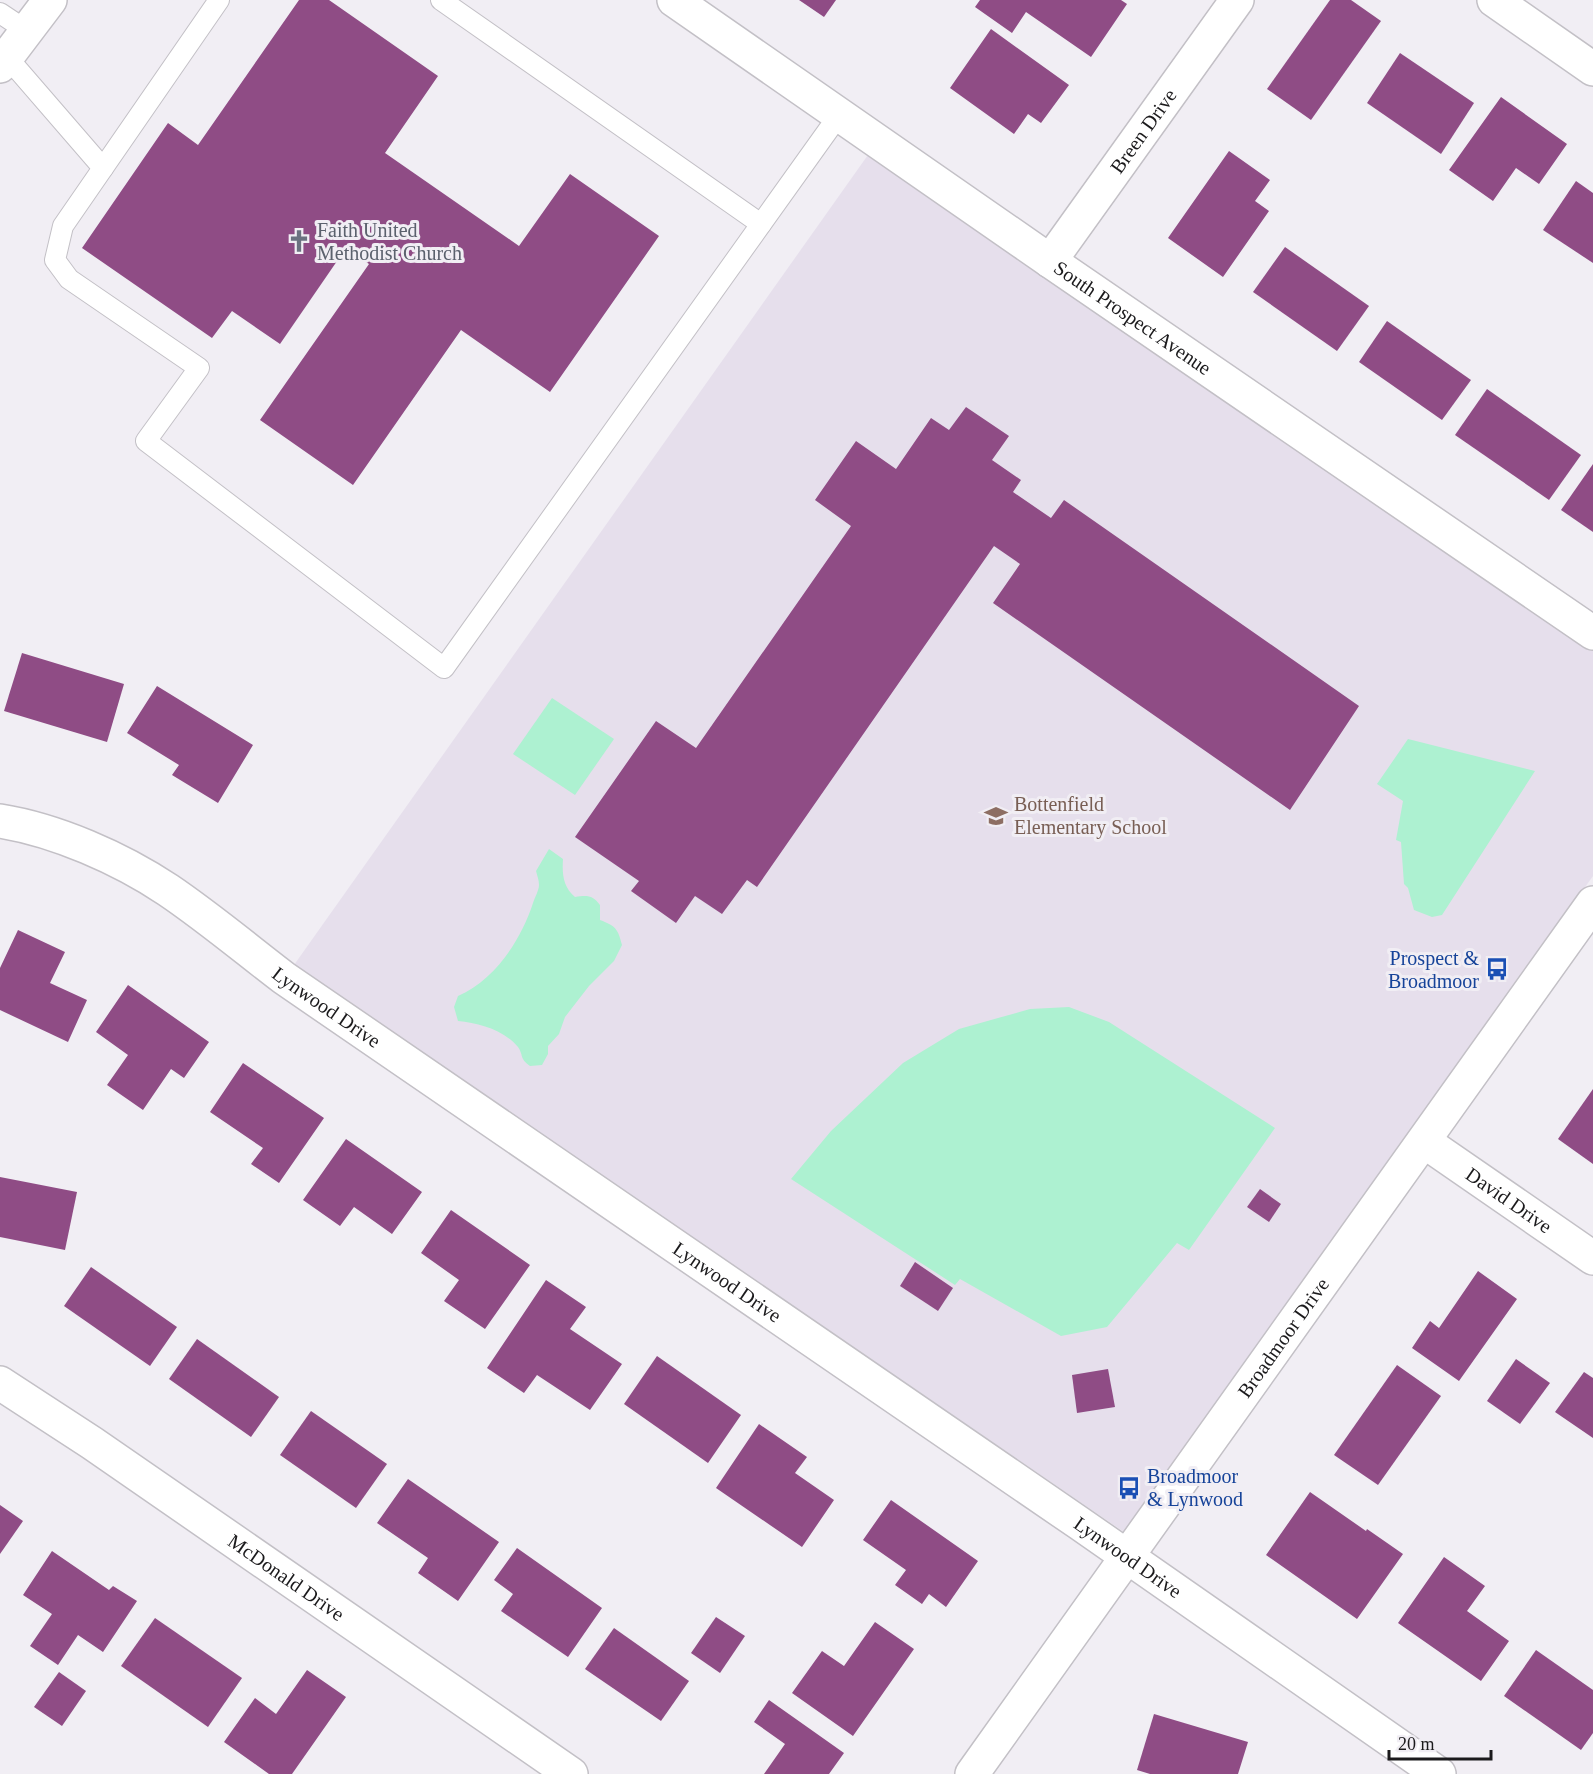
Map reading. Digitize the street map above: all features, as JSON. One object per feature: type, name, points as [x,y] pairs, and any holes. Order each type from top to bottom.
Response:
[{"type":"street","points":[[4,62],[50,0]]},
{"type":"street","name":"Breen Drive","points":[[1050,261],[1237,0]]},
{"type":"street","points":[[1494,0],[1593,69]]},
{"type":"street","name":"South Prospect Avenue","points":[[676,1],[1050,261],[1593,633]]},
{"type":"street","name":"Lynwood Drive","points":[[0,820],[65,839],[118,862],[167,890],[284,978],[1439,1774]]},
{"type":"street","name":"Broadmoor Drive","points":[[972,1774],[1425,1142],[1593,903]]},
{"type":"street","name":"David Drive","points":[[1425,1142],[1593,1258]]},
{"type":"street","name":"McDonald Drive","points":[[0,1383],[92,1443],[571,1774]]},
{"type":"lane","points":[[219,0],[63,226],[56,261],[69,279],[199,368],[146,441],[444,668],[839,115]]},
{"type":"lane","points":[[441,0],[761,224]]},
{"type":"lane","points":[[0,13],[27,31]]},
{"type":"lane","points":[[4,62],[103,168]]},
{"type":"shaded area","name":"Bottenfield Elementary School","points":[[880,138],[1593,643],[1593,876],[1124,1532],[294,965]]},
{"type":"green space","points":[[552,698],[614,739],[575,795],[513,754]]},
{"type":"green space","points":[[1408,739],[1535,771],[1442,915],[1432,917],[1414,910],[1408,888],[1404,884],[1401,842],[1396,840],[1403,801],[1377,784]]},
{"type":"green space","points":[[549,849],[563,859],[564,880],[571,893],[575,897],[589,896],[595,899],[600,905],[600,920],[616,929],[622,945],[614,961],[589,986],[565,1017],[559,1034],[548,1046],[548,1054],[542,1065],[530,1066],[524,1061],[518,1047],[506,1036],[491,1028],[458,1021],[454,1007],[458,996],[484,980],[514,944],[528,917],[538,889],[539,881],[536,871]]},
{"type":"green space","points":[[1069,1007],[1109,1022],[1275,1128],[1189,1250],[1177,1243],[1107,1327],[1061,1336],[960,1279],[955,1285],[791,1179],[831,1131],[903,1063],[959,1029],[1030,1009]]},
{"type":"building","name":"Faith United Methodist Church","points":[[299,0],[329,0],[438,76],[385,153],[519,246],[570,174],[659,236],[550,392],[461,330],[353,485],[260,420],[369,264],[346,248],[280,344],[232,311],[212,338],[82,248],[168,123],[198,145]]},
{"type":"building","points":[[799,0],[836,0],[824,17]]},
{"type":"building","points":[[980,0],[1121,0],[1127,4],[1091,57],[1026,12],[1012,33],[975,7]]},
{"type":"building","points":[[1330,0],[1351,0],[1381,21],[1311,120],[1267,89]]},
{"type":"building","points":[[991,29],[1069,85],[1041,123],[1028,114],[1014,134],[950,88]]},
{"type":"building","points":[[1400,53],[1474,103],[1441,154],[1367,103]]},
{"type":"building","points":[[1501,97],[1567,144],[1539,184],[1516,168],[1493,201],[1449,170]]},
{"type":"building","points":[[1229,151],[1270,180],[1255,201],[1269,211],[1223,277],[1168,238]]},
{"type":"building","points":[[1576,181],[1593,193],[1593,263],[1543,230]]},
{"type":"building","points":[[1285,247],[1369,306],[1337,351],[1253,292]]},
{"type":"building","points":[[1387,321],[1471,380],[1442,420],[1359,362]]},
{"type":"building","points":[[1487,389],[1581,455],[1549,500],[1455,435]]},
{"type":"building","points":[[966,407],[1009,436],[992,460],[1021,480],[1013,492],[1051,518],[1064,500],[1359,706],[1290,810],[993,603],[1020,564],[994,546],[757,887],[747,880],[722,914],[695,896],[676,923],[631,891],[639,881],[575,837],[656,721],[696,748],[851,526],[815,500],[856,441],[896,469],[931,418],[949,430]]},
{"type":"building","points":[[1593,464],[1593,532],[1561,510]]},
{"type":"building","points":[[22,653],[124,684],[107,742],[4,711]]},
{"type":"building","points":[[157,686],[253,745],[218,803],[172,775],[179,765],[127,733]]},
{"type":"building","points":[[18,930],[65,952],[50,983],[87,1000],[68,1042],[0,1010],[0,968]]},
{"type":"building","points":[[128,985],[209,1042],[184,1078],[171,1069],[143,1110],[107,1085],[128,1055],[96,1032]]},
{"type":"building","points":[[243,1063],[324,1118],[279,1183],[251,1164],[263,1148],[210,1112]]},
{"type":"building","points":[[1593,1089],[1593,1164],[1558,1139]]},
{"type":"building","points":[[346,1139],[422,1192],[392,1234],[354,1207],[340,1226],[303,1200]]},
{"type":"building","points":[[0,1177],[77,1192],[65,1250],[0,1237]]},
{"type":"building","points":[[1260,1189],[1281,1204],[1269,1222],[1247,1207]]},
{"type":"building","points":[[451,1210],[530,1265],[485,1329],[444,1301],[459,1280],[421,1253]]},
{"type":"building","points":[[915,1262],[953,1288],[938,1311],[900,1286]]},
{"type":"building","points":[[91,1267],[177,1327],[150,1366],[64,1306]]},
{"type":"building","points":[[1478,1271],[1517,1299],[1459,1381],[1412,1348],[1430,1321],[1439,1328]]},
{"type":"building","points":[[546,1280],[586,1307],[570,1329],[622,1364],[590,1410],[537,1375],[524,1393],[487,1368]]},
{"type":"building","points":[[197,1339],[279,1397],[251,1437],[169,1379]]},
{"type":"building","points":[[657,1356],[741,1415],[708,1463],[624,1404]]},
{"type":"building","points":[[1516,1359],[1550,1383],[1520,1424],[1487,1401]]},
{"type":"building","points":[[1397,1365],[1441,1396],[1378,1485],[1334,1455]]},
{"type":"building","points":[[1108,1369],[1115,1407],[1077,1413],[1072,1375]]},
{"type":"building","points":[[1584,1372],[1593,1378],[1593,1438],[1555,1412]]},
{"type":"building","points":[[311,1411],[387,1464],[356,1508],[280,1455]]},
{"type":"building","points":[[759,1424],[807,1457],[795,1473],[834,1500],[802,1547],[716,1488]]},
{"type":"building","points":[[408,1479],[499,1542],[458,1601],[418,1573],[428,1558],[377,1523]]},
{"type":"building","points":[[1310,1492],[1403,1554],[1357,1619],[1266,1555]]},
{"type":"building","points":[[891,1500],[978,1561],[946,1607],[929,1594],[922,1604],[895,1585],[906,1570],[863,1540]]},
{"type":"building","points":[[0,1505],[23,1521],[0,1554]]},
{"type":"building","points":[[517,1548],[602,1608],[568,1657],[501,1611],[513,1594],[494,1580]]},
{"type":"building","points":[[52,1551],[109,1590],[113,1586],[137,1601],[103,1652],[78,1635],[58,1665],[30,1646],[52,1614],[23,1595]]},
{"type":"building","points":[[1444,1557],[1485,1586],[1467,1611],[1509,1641],[1481,1681],[1398,1623]]},
{"type":"building","points":[[716,1617],[745,1636],[720,1673],[691,1653]]},
{"type":"building","points":[[155,1618],[242,1678],[208,1727],[121,1666]]},
{"type":"building","points":[[875,1622],[914,1649],[853,1736],[792,1693],[822,1651],[844,1666]]},
{"type":"building","points":[[614,1628],[689,1681],[661,1721],[585,1669]]},
{"type":"building","points":[[1536,1650],[1593,1690],[1593,1733],[1581,1750],[1504,1696]]},
{"type":"building","points":[[307,1670],[346,1697],[292,1774],[269,1774],[224,1742],[255,1698],[276,1714]]},
{"type":"building","points":[[59,1672],[86,1691],[62,1726],[34,1707]]},
{"type":"building","points":[[769,1700],[844,1753],[829,1774],[764,1774],[785,1744],[754,1722]]},
{"type":"building","points":[[1154,1714],[1248,1742],[1238,1774],[1150,1774],[1137,1770]]},
{"type":"place","name":"Faith United Methodist Church","points":[[299,241]]},
{"type":"place","name":"Bottenfield Elementary School","points":[[996,816]]},
{"type":"place","name":"Prospect & Broadmoor","points":[[1497,969]]},
{"type":"place","name":"Broadmoor & Lynwood","points":[[1129,1488]]}]
